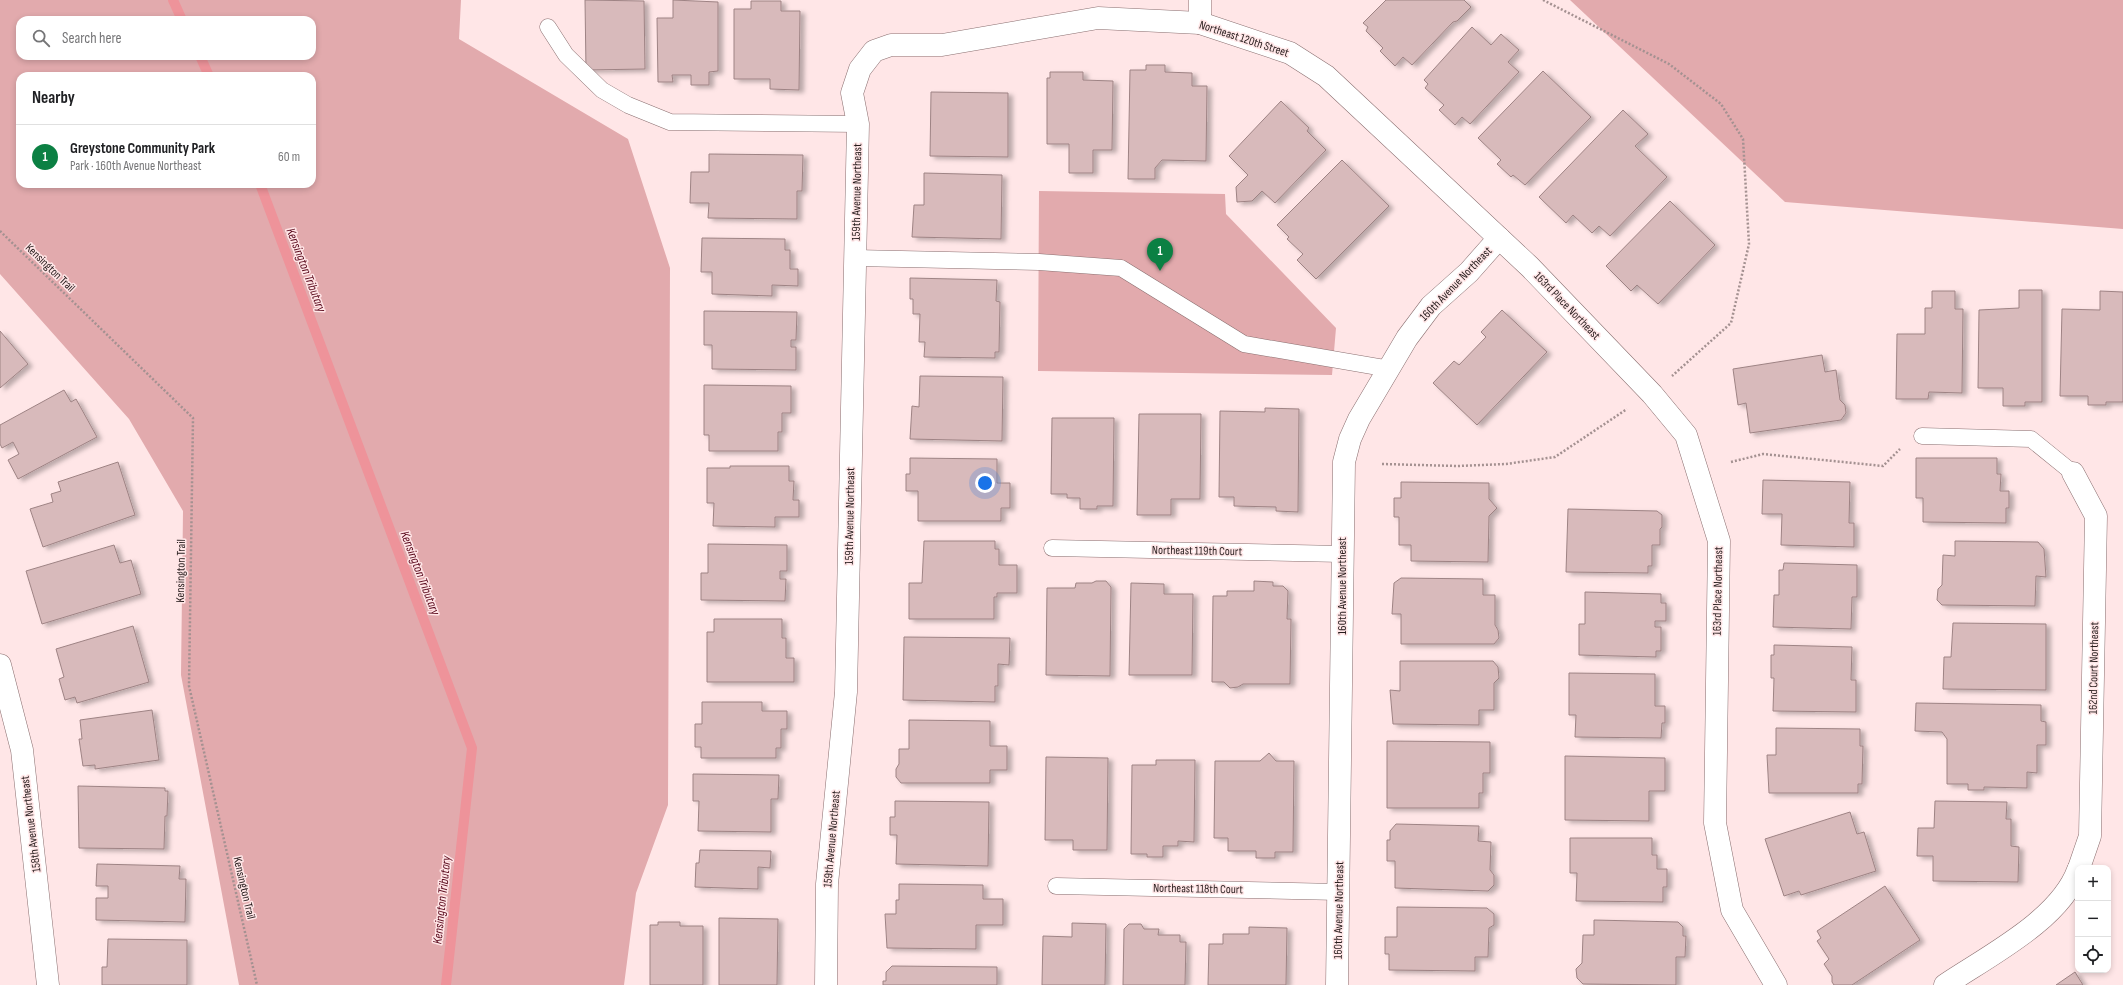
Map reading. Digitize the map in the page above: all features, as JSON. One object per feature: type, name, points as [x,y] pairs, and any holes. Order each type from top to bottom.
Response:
[{"type":"street","points":[[1200,0],[1200,22]]},
{"type":"street","name":"Northeast 120th Street","points":[[874,51],[891,45],[942,45],[1098,18],[1200,22],[1290,53],[1326,76],[1499,238]]},
{"type":"street","name":"159th Avenue Northeast","points":[[826,985],[827,884],[846,692],[858,124],[852,93],[860,69],[874,51]]},
{"type":"street","name":"160th Avenue Northeast","points":[[1338,985],[1344,462],[1350,439],[1359,419],[1407,338],[1432,306],[1469,272],[1499,238]]},
{"type":"street","name":"163rd Place Northeast","points":[[1499,238],[1530,267],[1652,394],[1686,434],[1719,541],[1715,823],[1732,910],[1776,985]]},
{"type":"street","name":"162nd Court Northeast","points":[[2073,473],[2096,516],[2090,836],[2079,865]]},
{"type":"street","name":"158th Avenue Northeast","points":[[0,665],[22,750],[48,985]]},
{"type":"street","name":"162nd Court Northeast","points":[[1945,985],[2039,923],[2073,885],[2075,879]]},
{"type":"lane","points":[[548,27],[566,55],[602,90],[628,105],[670,122],[858,124]]},
{"type":"lane","points":[[856,258],[1039,262],[1121,268],[1244,344],[1390,369]]},
{"type":"lane","points":[[1922,436],[2031,439],[2073,473]]},
{"type":"lane","name":"Northeast 119th Court","points":[[1052,548],[1342,554]]},
{"type":"lane","name":"Northeast 118th Court","points":[[1056,886],[1339,892]]},
{"type":"path","points":[[1543,0],[1670,64],[1721,104],[1743,139],[1749,244],[1731,323],[1684,364]]},
{"type":"path","name":"Kensington Trail","points":[[0,231],[193,418],[189,686],[257,985]]},
{"type":"path","points":[[1382,464],[1457,466],[1506,464],[1555,457],[1627,409]]},
{"type":"path","points":[[1731,462],[1762,454],[1883,466],[1900,450],[1902,444]]},
{"type":"shaded area","points":[[0,0],[461,0],[459,39],[628,139],[670,268],[668,805],[636,893],[624,985],[239,985],[181,675],[183,511],[129,419],[0,274]]},
{"type":"shaded area","points":[[1570,0],[2123,0],[2123,229],[1785,202]]},
{"type":"shaded area","points":[[1039,191],[1225,194],[1226,214],[1336,328],[1332,375],[1038,371]]},
{"type":"building","points":[[585,0],[644,1],[645,69],[586,70]]},
{"type":"building","points":[[673,0],[718,2],[718,71],[709,72],[709,85],[691,85],[691,75],[672,75],[673,82],[658,82],[657,18],[673,18]]},
{"type":"building","points":[[1386,0],[1464,0],[1471,7],[1457,21],[1453,22],[1412,65],[1403,57],[1395,66],[1380,51],[1383,48],[1366,31],[1368,27],[1363,23]]},
{"type":"building","points":[[751,1],[781,1],[781,11],[800,11],[799,90],[770,89],[770,79],[734,79],[734,9],[751,9]]},
{"type":"building","points":[[1472,27],[1491,45],[1501,34],[1519,50],[1508,62],[1519,72],[1470,124],[1462,117],[1455,125],[1439,110],[1444,105],[1425,88],[1428,84],[1424,80]]},
{"type":"building","points":[[1146,65],[1165,65],[1165,72],[1192,73],[1192,86],[1207,86],[1206,161],[1162,160],[1155,168],[1155,179],[1128,179],[1130,70],[1146,70]]},
{"type":"building","points":[[1543,71],[1591,117],[1525,185],[1513,175],[1511,177],[1497,164],[1501,160],[1478,138]]},
{"type":"building","points":[[1050,72],[1083,72],[1083,80],[1113,81],[1112,150],[1093,150],[1093,173],[1069,173],[1069,144],[1047,144],[1047,78],[1050,78]]},
{"type":"building","points":[[931,92],[1008,93],[1008,157],[930,156]]},
{"type":"building","points":[[1281,101],[1309,128],[1307,131],[1326,150],[1275,203],[1262,191],[1252,201],[1237,202],[1236,187],[1248,175],[1229,156]]},
{"type":"building","points":[[1623,110],[1648,134],[1635,146],[1667,177],[1610,236],[1599,226],[1592,233],[1573,215],[1566,223],[1539,197]]},
{"type":"building","points":[[709,154],[803,155],[802,191],[797,191],[797,219],[708,218],[709,203],[690,203],[691,172],[709,172]]},
{"type":"building","points":[[1342,160],[1389,206],[1316,279],[1297,260],[1303,254],[1287,239],[1289,237],[1277,225]]},
{"type":"building","points":[[924,173],[1002,175],[1001,239],[912,237],[914,205],[924,205]]},
{"type":"building","points":[[1670,201],[1715,245],[1658,304],[1637,285],[1631,291],[1606,266]]},
{"type":"building","points":[[702,238],[785,239],[785,250],[790,250],[790,269],[798,269],[798,286],[772,285],[772,296],[712,294],[712,272],[701,272]]},
{"type":"building","points":[[910,278],[997,280],[996,301],[1000,302],[999,352],[995,352],[995,358],[924,357],[925,342],[919,342],[920,314],[913,314],[913,299],[910,299]]},
{"type":"building","points":[[2019,290],[2042,290],[2042,402],[2025,402],[2025,406],[2003,406],[2003,388],[1978,388],[1979,310],[2019,308]]},
{"type":"building","points":[[1932,291],[1955,291],[1955,309],[1963,309],[1962,393],[1929,392],[1928,399],[1896,399],[1897,334],[1925,334],[1925,308],[1932,308]]},
{"type":"building","points":[[2100,291],[2123,292],[2123,402],[2106,402],[2106,405],[2088,405],[2088,396],[2060,396],[2062,309],[2100,310]]},
{"type":"building","points":[[1502,310],[1547,352],[1477,425],[1433,383],[1454,361],[1459,365],[1486,337],[1481,332]]},
{"type":"building","points":[[704,311],[797,312],[796,340],[791,340],[791,347],[796,347],[796,370],[712,369],[712,345],[704,345]]},
{"type":"building","points":[[0,331],[28,364],[0,388]]},
{"type":"building","points":[[1822,355],[1825,372],[1836,370],[1840,400],[1845,405],[1846,413],[1841,420],[1750,433],[1746,403],[1738,405],[1733,369]]},
{"type":"building","points":[[920,376],[1003,377],[1002,441],[910,439],[912,406],[919,407]]},
{"type":"building","points":[[704,385],[791,386],[791,413],[782,413],[782,432],[778,432],[778,451],[709,451],[709,435],[704,435]]},
{"type":"building","points":[[64,390],[71,402],[76,399],[97,437],[18,479],[8,460],[19,454],[13,442],[2,448],[0,444],[0,425]]},
{"type":"building","points":[[1265,408],[1299,409],[1298,512],[1276,511],[1276,507],[1234,506],[1234,497],[1219,497],[1220,411],[1265,412]]},
{"type":"building","points":[[1139,414],[1201,414],[1200,499],[1171,499],[1171,515],[1137,515]]},
{"type":"building","points":[[1052,418],[1114,418],[1113,506],[1097,506],[1097,509],[1080,509],[1080,498],[1067,498],[1067,494],[1051,494]]},
{"type":"building","points":[[910,458],[997,459],[997,483],[1010,483],[1010,508],[1001,508],[1001,521],[918,521],[918,491],[906,491],[906,474],[910,474]]},
{"type":"building","points":[[1916,458],[1997,458],[1997,474],[2001,474],[2000,491],[2009,491],[2009,508],[2006,508],[2006,523],[1923,522],[1923,498],[1916,498]]},
{"type":"building","points":[[118,462],[135,515],[43,547],[30,509],[53,502],[51,494],[61,491],[58,482]]},
{"type":"building","points":[[730,466],[789,466],[789,481],[794,481],[793,500],[799,500],[799,517],[775,517],[775,527],[713,526],[714,503],[707,503],[707,468],[730,468]]},
{"type":"building","points":[[1763,480],[1850,482],[1849,523],[1854,523],[1854,547],[1781,545],[1782,514],[1762,514]]},
{"type":"building","points":[[1401,482],[1489,483],[1489,499],[1497,508],[1489,516],[1488,562],[1411,561],[1411,545],[1399,545],[1399,517],[1394,517],[1394,498],[1401,498]]},
{"type":"building","points":[[1568,509],[1657,511],[1662,515],[1660,545],[1652,545],[1652,566],[1648,566],[1648,573],[1566,572]]},
{"type":"building","points":[[924,541],[995,541],[995,549],[999,549],[999,565],[1017,565],[1017,593],[997,593],[997,597],[994,597],[994,619],[909,619],[909,583],[922,583]]},
{"type":"building","points":[[1955,541],[2038,542],[2044,549],[2046,577],[2036,576],[2035,606],[1942,605],[1937,600],[1938,589],[1942,585],[1943,555],[1955,556]]},
{"type":"building","points":[[708,544],[787,545],[787,571],[780,571],[780,579],[786,579],[785,601],[701,600],[701,573],[708,573]]},
{"type":"building","points":[[114,545],[120,563],[131,560],[141,594],[42,624],[26,571]]},
{"type":"building","points":[[1784,563],[1857,565],[1857,597],[1852,597],[1851,629],[1773,627],[1774,595],[1779,595],[1779,570],[1783,570]]},
{"type":"building","points":[[1401,578],[1483,579],[1483,595],[1495,595],[1495,625],[1498,630],[1499,638],[1494,644],[1401,644],[1401,614],[1392,614],[1394,583]]},
{"type":"building","points":[[1096,581],[1106,581],[1111,587],[1110,676],[1046,675],[1047,588],[1075,588],[1076,583],[1092,583]]},
{"type":"building","points":[[1254,581],[1273,582],[1273,586],[1283,586],[1288,591],[1287,619],[1291,619],[1290,684],[1243,684],[1238,687],[1230,688],[1224,682],[1212,682],[1213,596],[1227,596],[1227,591],[1254,591]]},
{"type":"building","points":[[1131,583],[1164,584],[1164,594],[1193,594],[1192,675],[1129,675]]},
{"type":"building","points":[[1585,592],[1661,594],[1661,603],[1666,603],[1666,621],[1655,621],[1655,627],[1661,627],[1661,651],[1656,651],[1656,657],[1579,655],[1579,624],[1585,624]]},
{"type":"building","points":[[714,619],[782,619],[782,638],[786,638],[786,658],[794,658],[794,682],[707,682],[707,632],[714,632]]},
{"type":"building","points":[[1953,623],[2046,624],[2046,690],[1943,689],[1944,657],[1951,657]]},
{"type":"building","points":[[133,626],[149,682],[77,703],[75,697],[65,700],[59,679],[64,677],[56,649]]},
{"type":"building","points":[[904,637],[1010,638],[1009,665],[998,664],[998,686],[995,686],[995,702],[903,700]]},
{"type":"building","points":[[1774,645],[1852,647],[1851,680],[1856,680],[1856,712],[1773,711],[1774,678],[1771,678],[1771,655],[1774,655]]},
{"type":"building","points":[[1400,661],[1493,661],[1498,667],[1499,678],[1494,683],[1494,710],[1479,710],[1479,725],[1393,724],[1390,690],[1400,691]]},
{"type":"building","points":[[1569,673],[1655,674],[1655,706],[1665,706],[1665,723],[1662,723],[1661,738],[1575,737],[1576,715],[1569,715]]},
{"type":"building","points":[[702,702],[762,702],[762,711],[787,711],[787,729],[781,729],[781,748],[776,748],[776,758],[701,758],[701,747],[695,747],[695,724],[702,724]]},
{"type":"building","points":[[1916,703],[2041,705],[2041,721],[2046,722],[2046,745],[2037,745],[2037,773],[2027,772],[2027,788],[1984,787],[1984,790],[1968,790],[1968,784],[1947,784],[1947,739],[1942,732],[1915,731]]},
{"type":"building","points":[[152,710],[159,760],[95,769],[95,765],[83,766],[79,739],[82,739],[80,720]]},
{"type":"building","points":[[909,720],[990,721],[990,746],[1007,746],[1007,770],[990,770],[990,783],[901,783],[896,777],[896,769],[899,764],[899,749],[909,749]]},
{"type":"building","points":[[1776,728],[1860,729],[1860,746],[1863,746],[1862,784],[1858,784],[1858,793],[1769,793],[1767,755],[1776,755]]},
{"type":"building","points":[[1387,741],[1490,742],[1490,773],[1483,773],[1483,793],[1479,793],[1479,808],[1387,808]]},
{"type":"building","points":[[1269,753],[1276,761],[1294,761],[1293,852],[1275,852],[1275,858],[1256,858],[1256,851],[1228,851],[1228,838],[1214,838],[1215,761],[1260,761]]},
{"type":"building","points":[[1565,756],[1665,758],[1665,791],[1649,791],[1649,821],[1565,820]]},
{"type":"building","points":[[1046,757],[1108,758],[1107,850],[1073,850],[1073,840],[1045,840]]},
{"type":"building","points":[[1156,760],[1195,760],[1194,842],[1178,841],[1178,846],[1163,846],[1163,857],[1147,857],[1147,854],[1131,854],[1132,765],[1156,765]]},
{"type":"building","points":[[693,774],[779,775],[778,799],[771,799],[771,832],[698,831],[699,801],[693,801]]},
{"type":"building","points":[[78,786],[165,788],[165,791],[168,791],[167,816],[165,816],[164,849],[79,848]]},
{"type":"building","points":[[895,801],[989,802],[988,866],[896,864],[897,835],[890,835],[890,817],[895,817]]},
{"type":"building","points":[[1935,801],[2007,802],[2006,819],[2011,819],[2011,846],[2019,847],[2018,882],[1933,881],[1933,856],[1917,856],[1918,828],[1934,828]]},
{"type":"building","points":[[1850,812],[1857,834],[1864,832],[1876,871],[1801,895],[1799,891],[1784,896],[1765,839]]},
{"type":"building","points":[[1396,824],[1479,826],[1478,841],[1491,842],[1490,870],[1494,875],[1494,885],[1488,891],[1395,888],[1395,861],[1387,861],[1387,840],[1390,840],[1390,831]]},
{"type":"building","points":[[1570,838],[1652,838],[1652,855],[1657,855],[1657,869],[1667,869],[1667,887],[1663,887],[1663,902],[1576,901],[1577,873],[1570,873]]},
{"type":"building","points":[[700,850],[771,851],[770,868],[758,867],[758,889],[695,887],[696,863],[699,863]]},
{"type":"building","points":[[97,864],[180,866],[179,879],[186,879],[185,922],[96,920],[96,898],[108,898],[108,886],[96,886]]},
{"type":"building","points":[[899,884],[983,885],[983,899],[1003,899],[1003,925],[976,925],[976,949],[887,948],[885,914],[896,914],[896,900],[899,900]]},
{"type":"building","points":[[1885,886],[1920,940],[1852,985],[1834,985],[1832,982],[1832,976],[1824,964],[1829,959],[1817,941],[1821,938],[1817,931]]},
{"type":"building","points":[[1397,907],[1487,908],[1494,914],[1494,925],[1489,928],[1488,957],[1475,957],[1475,971],[1389,970],[1389,954],[1385,954],[1385,937],[1397,937]]},
{"type":"building","points":[[719,918],[778,919],[777,985],[719,985]]},
{"type":"building","points":[[1594,920],[1678,922],[1683,927],[1683,936],[1686,936],[1685,957],[1676,957],[1676,985],[1583,984],[1577,978],[1576,969],[1582,963],[1583,935],[1594,935]]},
{"type":"building","points":[[658,922],[680,922],[680,926],[703,926],[703,985],[650,985],[650,925],[658,925]]},
{"type":"building","points":[[1072,923],[1106,924],[1105,985],[1042,985],[1043,936],[1072,937]]},
{"type":"building","points":[[1129,924],[1141,924],[1144,929],[1159,929],[1158,935],[1180,935],[1180,942],[1186,942],[1185,985],[1123,985],[1124,929]]},
{"type":"building","points":[[1249,927],[1287,928],[1286,985],[1208,985],[1209,944],[1223,944],[1223,934],[1249,934]]},
{"type":"building","points":[[108,939],[187,940],[187,985],[102,985],[102,967],[107,967]]},
{"type":"building","points":[[892,966],[997,967],[997,985],[883,985],[883,981],[886,981],[886,972]]},
{"type":"building","points":[[2075,972],[2083,985],[2056,985]]},
{"type":"waterway","name":"Kensington Tributary","points":[[173,0],[180,16]]},
{"type":"waterway","name":"Kensington Tributary","points":[[202,60],[207,72]]},
{"type":"waterway","name":"Kensington Tributary","points":[[262,188],[472,748],[446,985]]},
{"type":"place","name":"Greystone Community Park","points":[[1160,271]]}]
